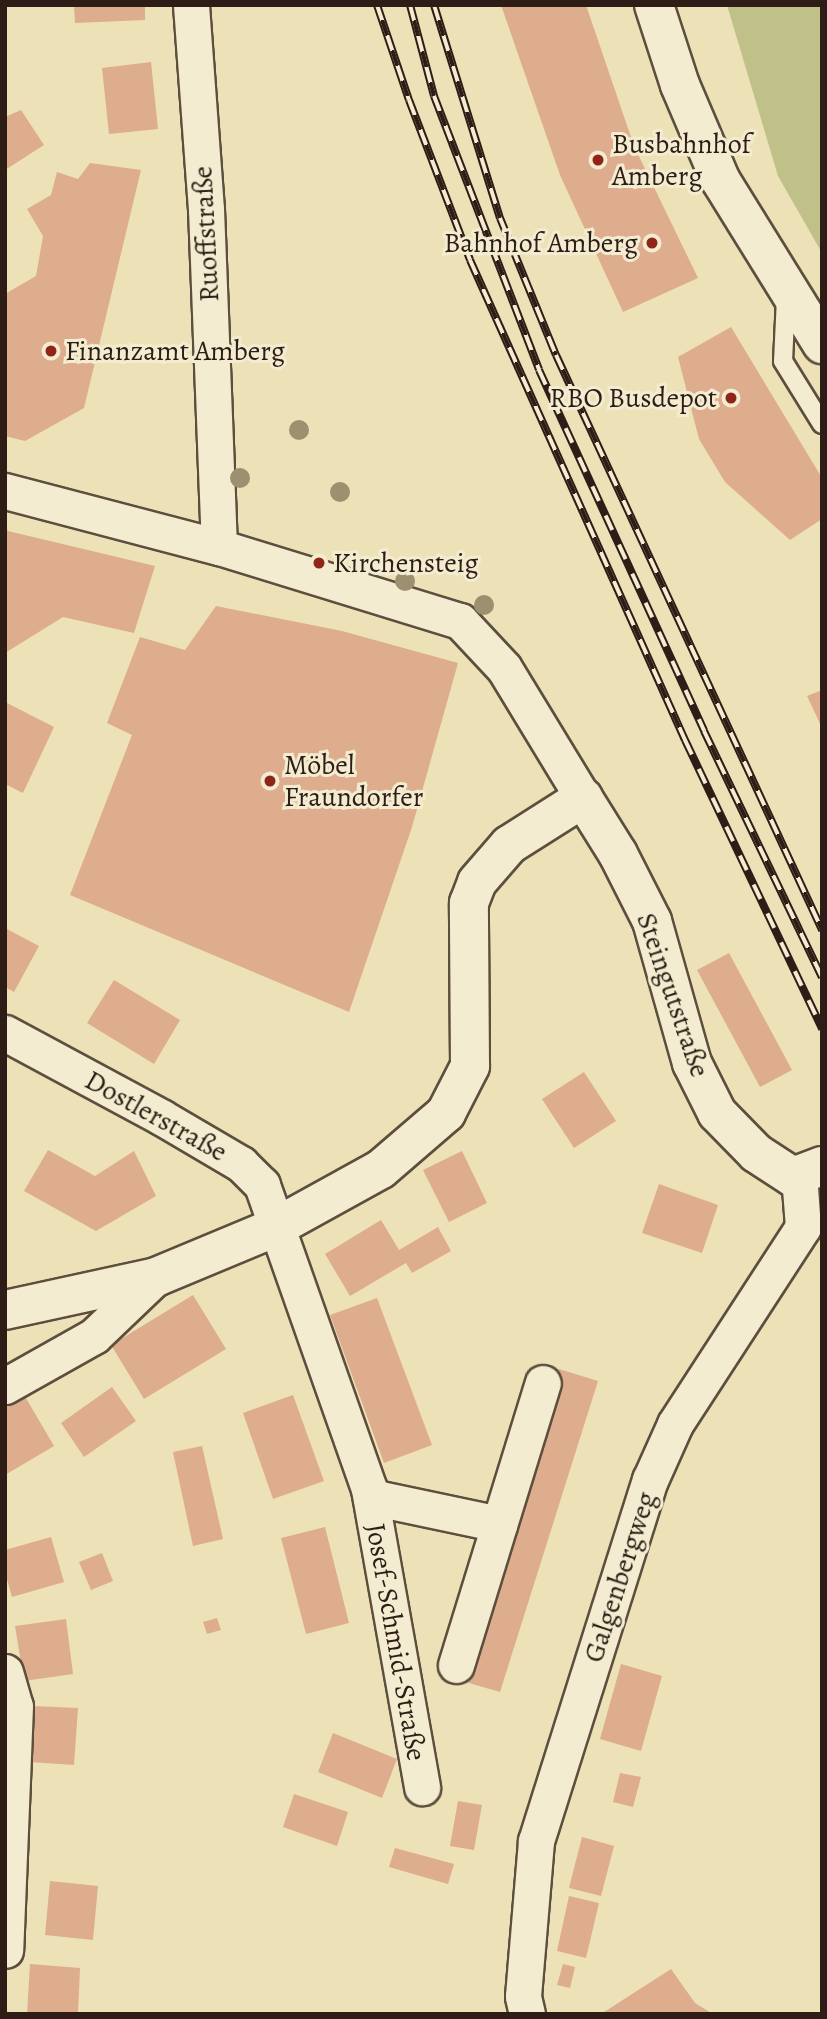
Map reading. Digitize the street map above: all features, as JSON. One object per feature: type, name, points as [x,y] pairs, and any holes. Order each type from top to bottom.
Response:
[{"type":"street","name":"Ruoffstraße","points":[[191,5],[206,209],[219,547]]},
{"type":"street","points":[[653,5],[680,85],[721,181],[822,344]]},
{"type":"street","points":[[5,491],[219,547],[460,621],[504,668],[583,798],[509,845],[477,882],[469,904],[470,1066],[446,1113],[381,1170],[276,1227],[156,1277],[5,1310]]},
{"type":"street","name":"Steingutstraße","points":[[583,798],[618,854],[652,921],[692,1063],[718,1113],[756,1153],[793,1177],[815,1173]]},
{"type":"street","name":"Dostlerstraße","points":[[5,1032],[161,1116],[241,1164],[262,1185],[276,1227]]},
{"type":"street","name":"Galgenbergweg","points":[[527,2014],[523,1996],[536,1841],[650,1480],[675,1424],[803,1227],[815,1173]]},
{"type":"street","name":"Josef-Schmid-Straße","points":[[276,1227],[371,1497],[422,1787]]},
{"type":"street","points":[[5,1386],[94,1336],[156,1277]]},
{"type":"street","name":"Josef-Schmid-Straße","points":[[456,1665],[543,1383]]},
{"type":"street","name":"Josef-Schmid-Straße","points":[[371,1497],[499,1524]]},
{"type":"street","points":[[5,1672],[15,1706],[5,1950]]},
{"type":"lane","points":[[787,284],[783,360],[822,424]]},
{"type":"green space","points":[[727,5],[822,5],[822,253],[778,176]]},
{"type":"building","points":[[74,5],[145,5],[145,20],[75,23]]},
{"type":"building","name":"Busbahnhof Amberg","points":[[501,5],[586,5],[634,146],[698,278],[623,312],[560,175]]},
{"type":"building","points":[[151,62],[158,129],[109,134],[102,68]]},
{"type":"building","points":[[21,110],[44,145],[5,170],[5,117]]},
{"type":"building","name":"Finanzamt Amberg","points":[[90,163],[141,170],[84,408],[25,441],[5,436],[5,294],[36,276],[43,236],[27,209],[51,195],[57,172],[78,179]]},
{"type":"building","name":"RBO Busdepot","points":[[731,327],[822,478],[822,519],[790,540],[725,482],[699,439],[678,357]]},
{"type":"building","points":[[5,526],[8,531],[155,566],[134,633],[63,617],[5,653]]},
{"type":"building","name":"Möbel Fraundorfer","points":[[216,606],[342,631],[458,663],[412,827],[349,1012],[70,895],[132,735],[107,723],[140,637],[185,650]]},
{"type":"building","points":[[822,690],[822,728],[807,696]]},
{"type":"building","points":[[5,702],[54,727],[23,793],[5,784]]},
{"type":"building","points":[[5,928],[39,946],[14,992],[5,987]]},
{"type":"building","points":[[729,953],[792,1070],[760,1087],[697,970]]},
{"type":"building","points":[[114,980],[180,1020],[154,1064],[87,1023]]},
{"type":"building","points":[[584,1072],[616,1121],[574,1148],[542,1099]]},
{"type":"building","points":[[48,1150],[95,1176],[134,1151],[156,1196],[96,1231],[24,1191]]},
{"type":"building","points":[[462,1151],[487,1203],[449,1222],[423,1170]]},
{"type":"building","points":[[659,1184],[718,1205],[702,1253],[642,1233]]},
{"type":"building","points":[[381,1220],[399,1250],[438,1227],[451,1251],[412,1273],[406,1263],[350,1296],[325,1254]]},
{"type":"building","points":[[193,1295],[226,1349],[144,1399],[111,1345]]},
{"type":"building","points":[[377,1298],[432,1445],[384,1463],[330,1315]]},
{"type":"building","points":[[559,1369],[598,1381],[500,1692],[462,1681]]},
{"type":"building","points":[[112,1387],[136,1421],[84,1457],[61,1423]]},
{"type":"building","points":[[23,1393],[54,1446],[5,1475],[5,1404]]},
{"type":"building","points":[[293,1395],[324,1481],[273,1499],[243,1413]]},
{"type":"building","points":[[202,1446],[223,1539],[193,1546],[173,1452]]},
{"type":"building","points":[[325,1527],[349,1623],[306,1634],[281,1538]]},
{"type":"building","points":[[51,1537],[64,1582],[12,1597],[5,1572],[5,1550]]},
{"type":"building","points":[[102,1553],[113,1581],[91,1590],[79,1562]]},
{"type":"building","points":[[217,1618],[221,1630],[207,1634],[203,1622]]},
{"type":"building","points":[[66,1619],[73,1674],[24,1681],[15,1626]]},
{"type":"building","points":[[621,1664],[662,1676],[641,1751],[600,1739]]},
{"type":"building","points":[[33,1706],[78,1708],[74,1765],[30,1762]]},
{"type":"building","points":[[333,1733],[397,1759],[382,1798],[318,1772]]},
{"type":"building","points":[[620,1773],[641,1777],[633,1807],[613,1802]]},
{"type":"building","points":[[294,1794],[348,1812],[337,1846],[283,1827]]},
{"type":"building","points":[[458,1801],[482,1805],[474,1850],[450,1846]]},
{"type":"building","points":[[582,1837],[614,1846],[601,1896],[569,1888]]},
{"type":"building","points":[[395,1848],[454,1864],[448,1884],[389,1867]]},
{"type":"building","points":[[50,1881],[98,1886],[93,1940],[45,1935]]},
{"type":"building","points":[[569,1896],[599,1903],[586,1958],[557,1951]]},
{"type":"building","points":[[30,1964],[80,1968],[78,2014],[27,2014]]},
{"type":"building","points":[[563,1964],[575,1967],[570,1988],[557,1985]]},
{"type":"building","points":[[671,1969],[695,2003],[713,2014],[601,2014]]},
{"type":"railway","points":[[377,5],[409,100],[470,260],[685,740],[822,1029]]},
{"type":"railway","points":[[410,5],[434,96],[539,370],[704,731],[822,977]]},
{"type":"railway","points":[[434,5],[500,218],[556,355],[822,930]]},
{"type":"place","name":"Busbahnhof Amberg","points":[[598,160]]},
{"type":"place","name":"Bahnhof Amberg","points":[[652,243]]},
{"type":"place","name":"Finanzamt Amberg","points":[[51,351]]},
{"type":"place","name":"RBO Busdepot","points":[[731,398]]},
{"type":"place","name":"Kirchensteig","points":[[319,563]]},
{"type":"place","name":"Möbel Fraundorfer","points":[[270,781]]}]
